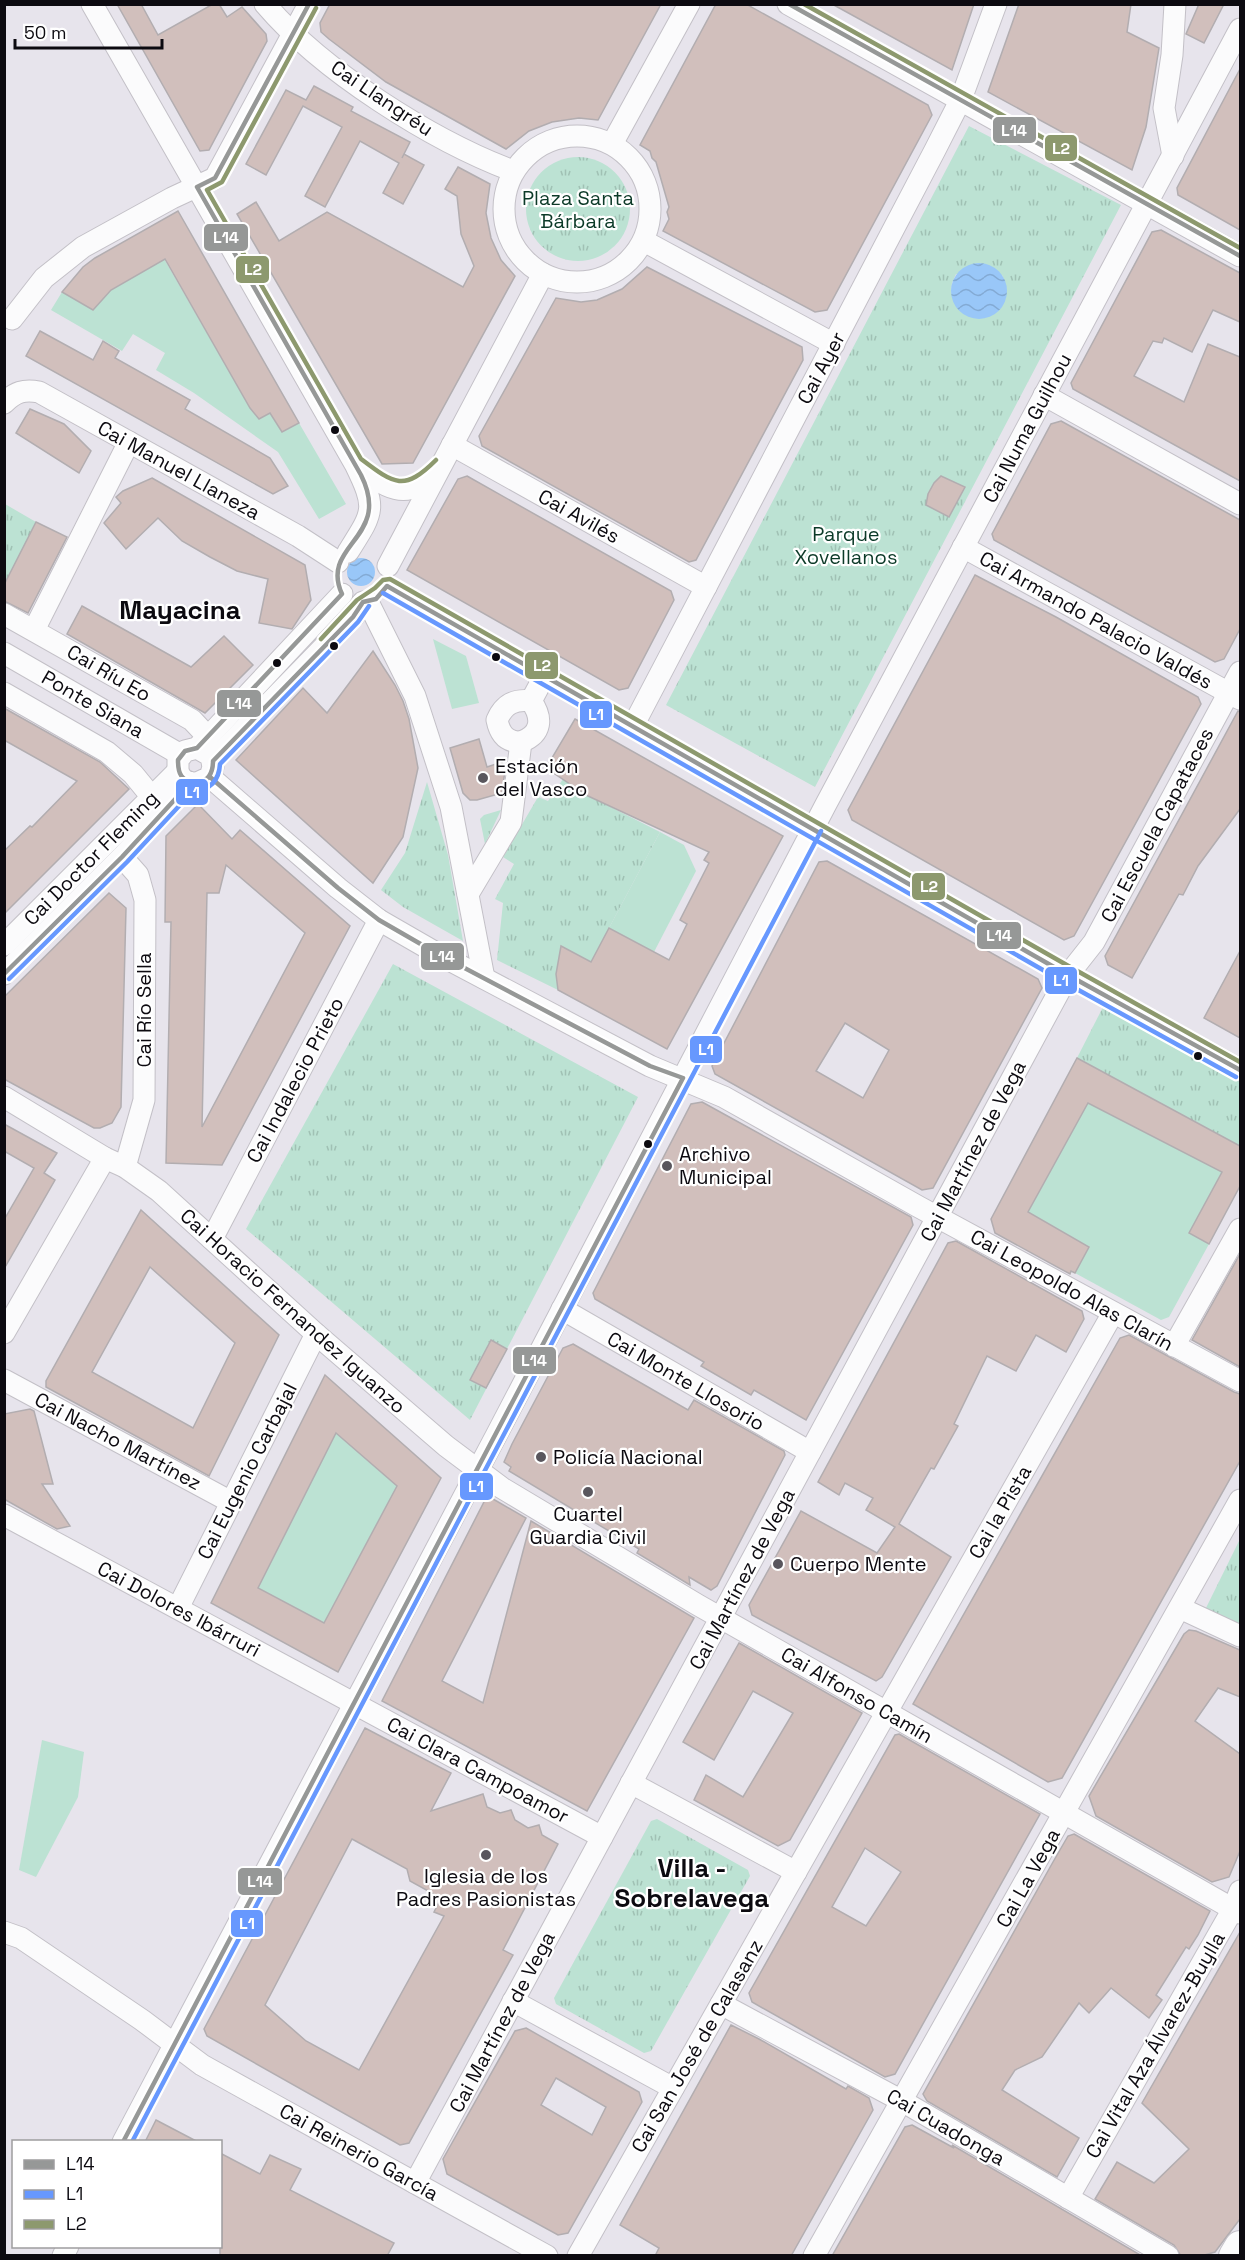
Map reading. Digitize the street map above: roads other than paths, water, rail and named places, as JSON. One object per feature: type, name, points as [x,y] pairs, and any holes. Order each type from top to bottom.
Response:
[{"type":"street","points":[[92,4],[355,464],[369,494],[370,511],[367,522],[343,557],[335,578],[342,594],[354,601],[366,602],[376,599],[441,465],[543,274]]},
{"type":"street","name":"Cai Llangréu","points":[[265,4],[293,34],[367,92],[454,144],[489,162],[513,171]]},
{"type":"street","points":[[12,319],[44,278],[83,247],[172,198],[216,178],[309,4]]},
{"type":"street","points":[[612,144],[689,4]]},
{"type":"street","points":[[788,4],[1240,256]]},
{"type":"street","name":"Cai Ayer","points":[[633,726],[961,99],[996,4]]},
{"type":"street","points":[[1173,156],[1164,108],[1172,56],[1175,4]]},
{"type":"street","name":"Cai Numa Guilhou","points":[[124,2140],[814,828],[1240,28]]},
{"type":"street","points":[[567,135],[589,136],[612,144],[629,156],[642,174],[650,196],[650,219],[644,241],[630,260],[612,274],[589,282],[566,282],[543,274],[524,260],[510,241],[503,218],[504,194],[513,171],[526,154],[545,142],[567,135]]},
{"type":"street","points":[[644,241],[834,344]]},
{"type":"street","name":"Cai Manuel Llaneza","points":[[10,398],[27,390],[39,392],[298,536],[343,557]]},
{"type":"street","points":[[1044,395],[1240,504]]},
{"type":"street","points":[[34,630],[129,442]]},
{"type":"street","name":"Cai Avilés","points":[[452,445],[706,587]]},
{"type":"street","points":[[355,464],[379,483],[395,490],[414,489],[428,480],[441,465]]},
{"type":"street","name":"Cai Armando Palacio Valdés","points":[[963,547],[1235,696]]},
{"type":"street","points":[[343,557],[364,548],[379,553],[388,576],[545,675],[1068,975],[1240,1070]]},
{"type":"street","name":"Cai Doctor Fleming","points":[[4,974],[122,857],[196,762],[342,594]]},
{"type":"street","points":[[366,602],[415,696],[452,807],[484,978]]},
{"type":"street","name":"Cai Doctor Fleming","points":[[4,945],[151,796],[196,762],[353,617],[366,602]]},
{"type":"street","name":"Cai Ríu Eo","points":[[4,614],[192,720],[196,762]]},
{"type":"street","name":"Ponte Siana","points":[[4,653],[196,762]]},
{"type":"street","name":"Cai Escuela Capataces","points":[[1068,975],[1094,942],[1235,696],[1240,672]]},
{"type":"street","points":[[531,701],[545,675]]},
{"type":"street","points":[[4,693],[107,752],[133,774],[151,796]]},
{"type":"street","points":[[519,700],[531,701],[540,719],[538,727],[532,738],[512,742],[504,737],[497,720],[507,705],[519,700]]},
{"type":"street","points":[[468,894],[511,822],[521,742]]},
{"type":"street","name":"Cai Leopoldo Alas Clarín","points":[[196,762],[338,888],[379,920],[650,1066],[724,1097],[937,1217],[1240,1382]]},
{"type":"street","name":"Cai Río Sella","points":[[122,857],[138,875],[145,900],[144,1100],[125,1167]]},
{"type":"street","name":"Cai Indalecio Prieto","points":[[212,1239],[379,920]]},
{"type":"street","name":"Cai Martínez de Vega","points":[[415,2182],[1068,975]]},
{"type":"street","name":"Cai Horacio Fernandez Iguanzo","points":[[4,1097],[105,1158],[125,1167],[159,1191],[316,1334],[477,1470]]},
{"type":"street","points":[[4,1333],[105,1158]]},
{"type":"street","points":[[1174,1346],[1240,1229]]},
{"type":"street","name":"Cai Monte Llosorio","points":[[562,1309],[810,1452]]},
{"type":"street","name":"Cai la Pista","points":[[887,1712],[1113,1313]]},
{"type":"street","name":"Cai Eugenio Carbajal","points":[[178,1608],[316,1334]]},
{"type":"street","name":"Cai Nacho Martínez","points":[[4,1380],[231,1502]]},
{"type":"street","name":"Cai Alfonso Camín","points":[[477,1470],[502,1488],[887,1712],[1065,1813],[1238,1904]]},
{"type":"street","name":"Cai La Vega","points":[[814,2256],[1240,1500]]},
{"type":"street","name":"Cai Dolores Ibárruri","points":[[4,1515],[354,1702]]},
{"type":"street","points":[[1180,1608],[1240,1636]]},
{"type":"street","name":"Cai Clara Campoamor","points":[[354,1702],[602,1837]]},
{"type":"street","name":"Cai San José de Calasanz","points":[[578,2256],[887,1712]]},
{"type":"street","points":[[631,1783],[796,1872]]},
{"type":"street","name":"Cai Vital Aza Álvarez-Buylla","points":[[1068,2198],[1238,1904]]},
{"type":"street","name":"Cai Reinerio García","points":[[4,1932],[21,1938],[210,2069],[547,2256]]},
{"type":"street","points":[[513,2001],[673,2088]]},
{"type":"street","name":"Cai Cuadonga","points":[[721,2004],[902,2101],[1168,2256]]},
{"type":"street","points":[[1234,2256],[1240,2246]]},
{"type":"water","points":[[979,263],[990,265],[999,271],[1005,280],[1007,291],[1005,302],[999,311],[990,317],[979,319],[968,317],[959,311],[953,302],[951,291],[953,280],[959,271],[968,265]]},
{"type":"water","points":[[361,558],[371,562],[375,572],[371,582],[361,586],[351,582],[347,572],[351,562]]},
{"type":"place","name":"Estación del Vasco","points":[[483,778]]},
{"type":"place","name":"Archivo Municipal","points":[[667,1166]]},
{"type":"place","name":"Policía Nacional","points":[[541,1457]]},
{"type":"place","name":"Cuartel Guardia Civil","points":[[588,1492]]},
{"type":"place","name":"Cuerpo Mente","points":[[778,1564]]},
{"type":"place","name":"Iglesia de los Padres Pasionistas","points":[[486,1855]]},
{"type":"district","name":"Mayacina","points":[[180,610]]},
{"type":"district","name":"Villa - Sobrelavega","points":[[692,1882]]},
{"type":"park label","name":"Plaza Santa Bárbara","points":[[578,210]]},
{"type":"park label","name":"Parque Xovellanos","points":[[846,546]]}]
